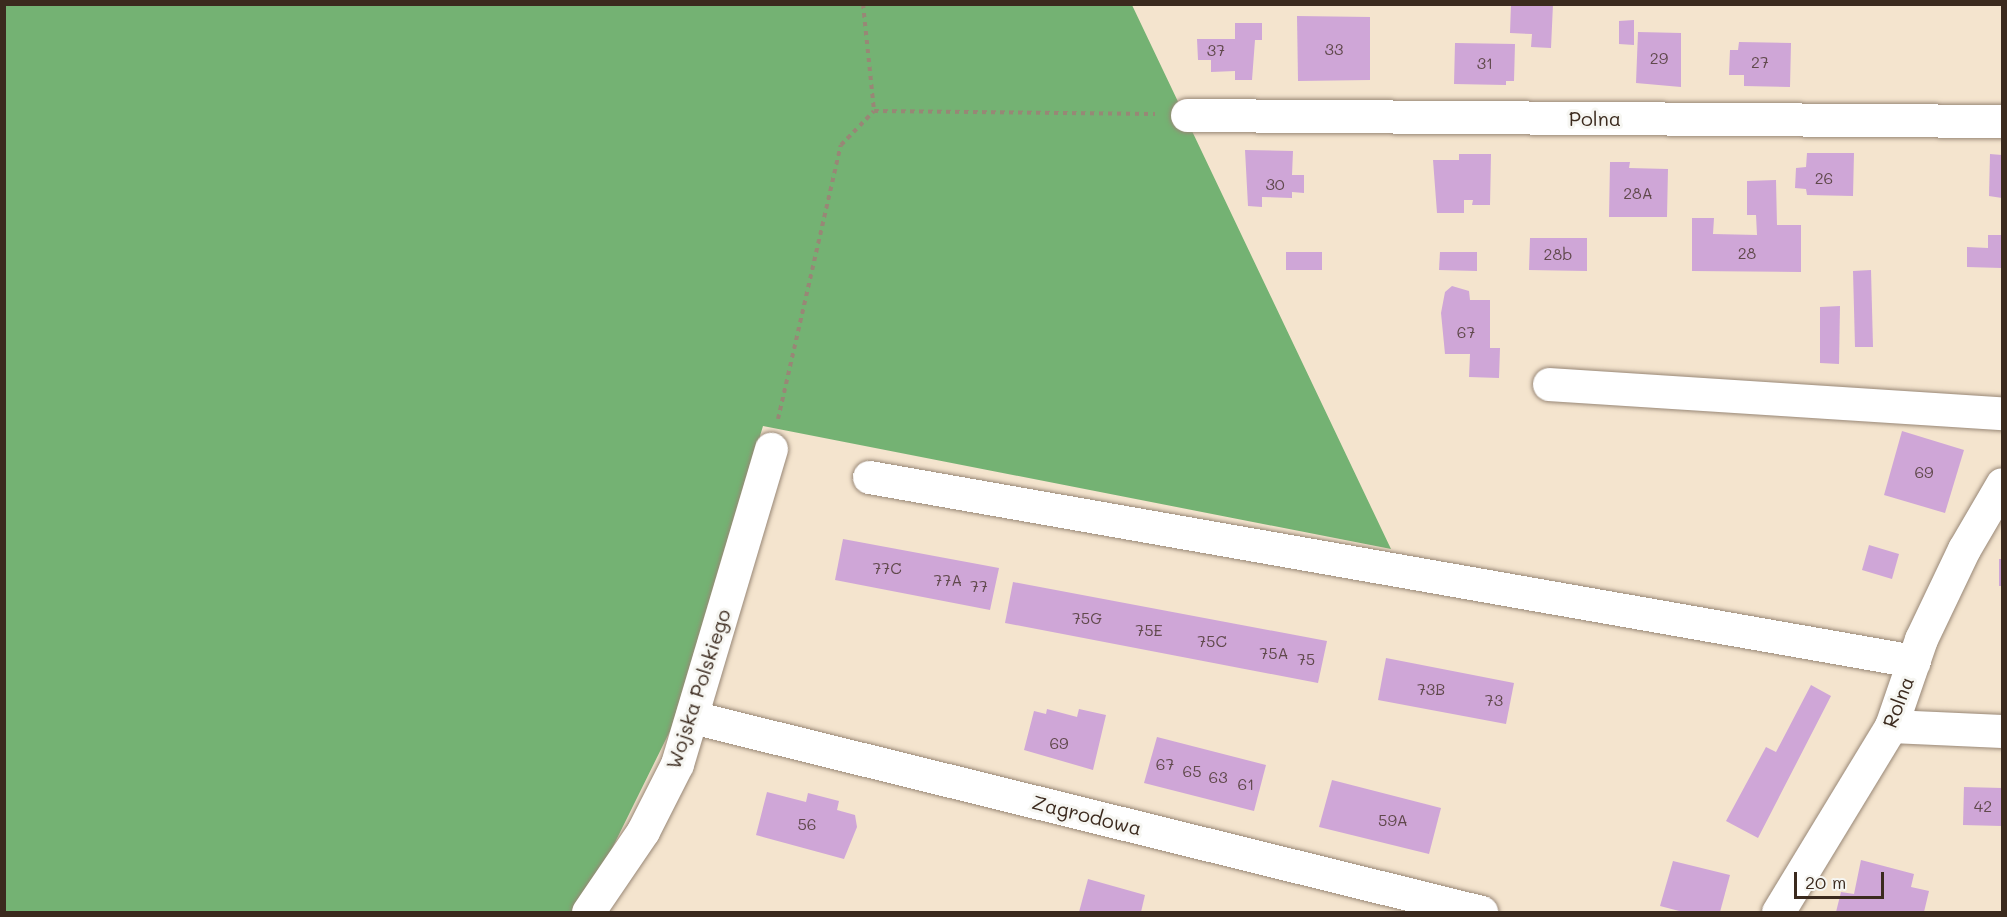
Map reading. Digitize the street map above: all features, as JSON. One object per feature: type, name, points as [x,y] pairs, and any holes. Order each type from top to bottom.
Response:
[{"type":"street","name":"Polna","points":[[1187,115],[2002,121]]},
{"type":"street","points":[[1549,384],[2002,413]]},
{"type":"street","name":"Wojska Polskiego","points":[[588,912],[643,831],[677,764],[771,449]]},
{"type":"street","points":[[869,477],[1914,661]]},
{"type":"street","name":"Rolna","points":[[1778,912],[1891,726],[1914,661],[1964,549],[2002,484]]},
{"type":"street","name":"Zagrodowa","points":[[692,717],[1481,912]]},
{"type":"street","points":[[1891,726],[2002,731]]},
{"type":"path","points":[[862,4],[874,111]]},
{"type":"path","points":[[771,449],[841,145],[874,111],[1187,115]]},
{"type":"green space","points":[[5,5],[1132,5],[1391,549],[763,426],[671,729],[597,879],[573,912],[5,912]]},
{"type":"building","points":[[1511,4],[1553,4],[1551,48],[1531,47],[1532,34],[1510,33]]},
{"type":"building","points":[[1297,16],[1370,17],[1370,80],[1298,81]]},
{"type":"building","points":[[1634,20],[1634,45],[1619,44],[1619,21]]},
{"type":"building","points":[[1235,23],[1262,23],[1262,40],[1255,40],[1252,80],[1235,80],[1235,71],[1211,72],[1211,60],[1198,60],[1197,39],[1235,39]]},
{"type":"building","points":[[1638,32],[1681,33],[1681,87],[1636,83]]},
{"type":"building","points":[[1739,42],[1791,43],[1790,87],[1744,86],[1744,75],[1729,75],[1730,50],[1738,50]]},
{"type":"building","points":[[1455,43],[1515,44],[1514,81],[1506,81],[1506,85],[1454,84]]},
{"type":"building","points":[[1245,150],[1293,151],[1292,175],[1304,175],[1304,193],[1292,192],[1292,198],[1262,197],[1262,207],[1248,206]]},
{"type":"building","points":[[1807,153],[1854,153],[1853,196],[1807,195],[1806,189],[1795,188],[1796,168],[1806,167]]},
{"type":"building","points":[[1459,154],[1491,154],[1490,205],[1472,205],[1473,200],[1464,200],[1464,213],[1437,213],[1433,160],[1459,160]]},
{"type":"building","points":[[1990,154],[2002,155],[2002,198],[1989,196]]},
{"type":"building","points":[[1610,162],[1630,162],[1629,168],[1668,169],[1667,217],[1609,217]]},
{"type":"building","points":[[1776,180],[1777,225],[1801,225],[1801,272],[1692,271],[1692,218],[1714,218],[1713,234],[1757,235],[1756,215],[1747,215],[1747,181]]},
{"type":"building","points":[[1988,235],[2002,235],[2002,268],[1967,267],[1967,247],[1988,248]]},
{"type":"building","points":[[1530,238],[1587,238],[1587,271],[1529,270]]},
{"type":"building","points":[[1286,252],[1322,252],[1322,270],[1286,270]]},
{"type":"building","points":[[1440,252],[1477,252],[1477,271],[1439,270]]},
{"type":"building","points":[[1871,270],[1873,347],[1855,347],[1853,271]]},
{"type":"building","points":[[1452,286],[1469,291],[1470,300],[1490,300],[1490,348],[1500,348],[1499,378],[1469,377],[1470,354],[1445,354],[1441,313],[1445,292]]},
{"type":"building","points":[[1840,306],[1839,364],[1820,363],[1820,307]]},
{"type":"building","points":[[1902,431],[1964,450],[1945,513],[1884,495]]},
{"type":"building","points":[[843,539],[999,568],[990,610],[835,580]]},
{"type":"building","points":[[1869,545],[1899,554],[1892,579],[1862,570]]},
{"type":"building","points":[[1999,559],[2002,559],[2002,586],[1999,586]]},
{"type":"building","points":[[1013,582],[1327,641],[1318,683],[1005,623]]},
{"type":"building","points":[[1386,658],[1514,683],[1506,724],[1378,700]]},
{"type":"building","points":[[1811,685],[1831,696],[1758,838],[1726,821],[1766,747],[1776,752]]},
{"type":"building","points":[[1047,709],[1077,717],[1079,709],[1106,715],[1093,770],[1024,750],[1034,711],[1046,714]]},
{"type":"building","points":[[1157,737],[1266,765],[1254,811],[1144,783]]},
{"type":"building","points":[[1332,780],[1441,808],[1429,854],[1319,827]]},
{"type":"building","points":[[1964,787],[2002,788],[2002,826],[1963,825]]},
{"type":"building","points":[[767,792],[806,802],[808,793],[839,801],[837,810],[855,815],[857,827],[844,859],[756,835]]},
{"type":"building","points":[[1861,860],[1914,874],[1911,887],[1929,891],[1924,912],[1836,912],[1841,892],[1854,894]]},
{"type":"building","points":[[1673,861],[1730,875],[1720,912],[1683,912],[1660,906]]},
{"type":"building","points":[[1088,879],[1145,895],[1141,912],[1079,912]]}]
